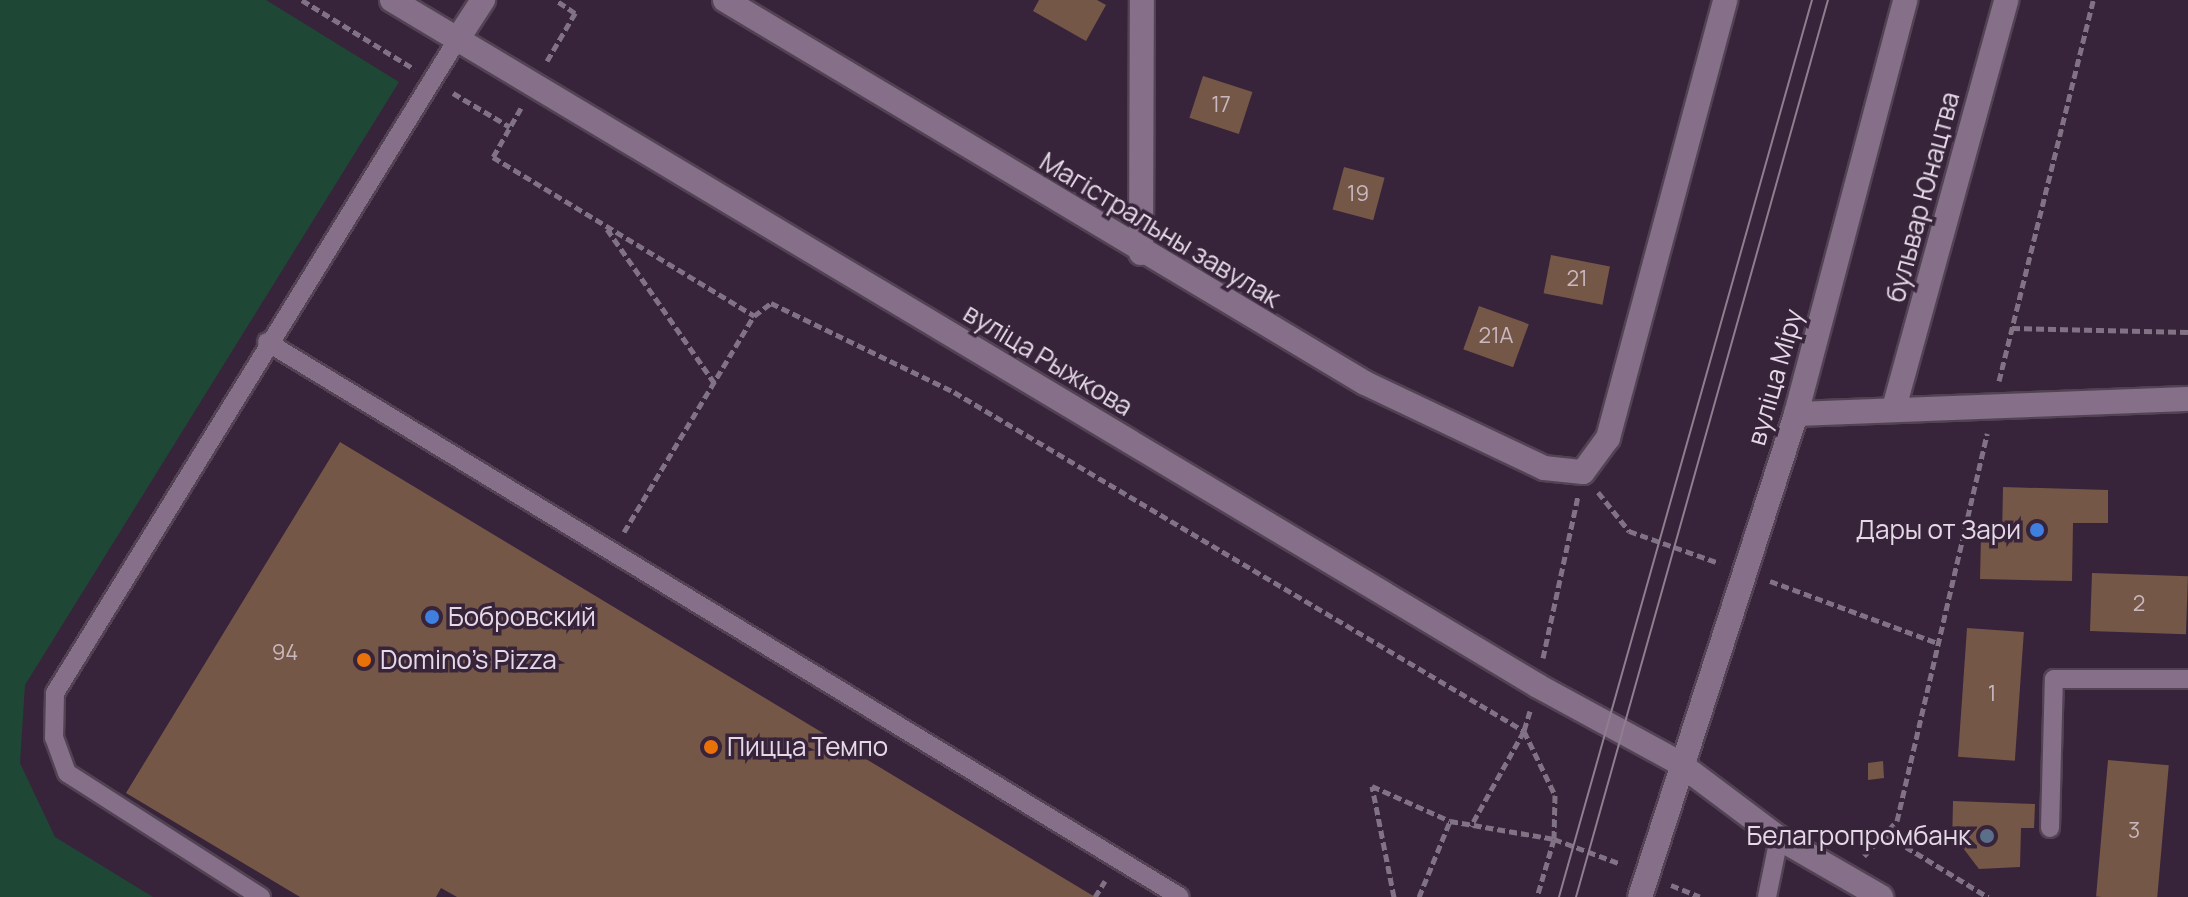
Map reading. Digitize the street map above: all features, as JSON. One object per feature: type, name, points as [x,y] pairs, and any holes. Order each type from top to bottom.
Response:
[{"type":"street","name":"вуліца Рыжкова","points":[[392,0],[1538,686],[1679,763],[1779,838],[1881,897]]},
{"type":"street","points":[[457,40],[483,0]]},
{"type":"street","name":"Магістральны завулак","points":[[725,0],[1141,253],[1365,383],[1544,468],[1583,472]]},
{"type":"street","points":[[1141,253],[1142,0]]},
{"type":"street","points":[[1583,472],[1608,438],[1725,0]]},
{"type":"street","name":"вуліца Міру","points":[[1640,897],[1679,763],[1796,414],[1905,0]]},
{"type":"street","name":"бульвар Юнацтва","points":[[1894,408],[2006,0]]},
{"type":"street","points":[[1796,414],[2188,399]]},
{"type":"lane","points":[[261,897],[67,773],[54,738],[55,693],[267,342],[435,82],[457,40]]},
{"type":"lane","points":[[267,342],[1180,897]]},
{"type":"lane","points":[[2050,828],[2054,679],[2188,679]]},
{"type":"lane","points":[[1767,897],[1779,838]]},
{"type":"path","points":[[302,0],[510,127]]},
{"type":"path","points":[[556,0],[575,13],[493,157],[754,316]]},
{"type":"path","points":[[1846,876],[1897,821],[1993,405],[2093,0]]},
{"type":"path","points":[[605,225],[714,385],[754,316],[771,303],[954,392],[1524,731],[1555,795],[1554,839],[1537,897]]},
{"type":"path","points":[[2012,328],[2188,332]]},
{"type":"path","points":[[1471,826],[1524,731],[1538,686],[1583,472]]},
{"type":"path","points":[[1394,897],[1372,786],[1450,821],[1554,839]]},
{"type":"path","points":[[1419,897],[1450,821]]},
{"type":"path","points":[[1885,834],[1988,897]]},
{"type":"path","points":[[1095,897],[1105,881]]},
{"type":"green space","points":[[0,0],[266,0],[399,82],[25,685],[20,763],[55,837],[153,897],[0,897]]},
{"type":"building","points":[[1039,0],[1097,0],[1106,5],[1086,41],[1033,11]]},
{"type":"building","points":[[1203,76],[1252,92],[1239,134],[1189,118]]},
{"type":"building","points":[[1344,167],[1385,178],[1373,220],[1333,210]]},
{"type":"building","points":[[1551,255],[1610,266],[1602,305],[1544,293]]},
{"type":"building","points":[[1479,306],[1529,324],[1513,367],[1463,349]]},
{"type":"building","name":"Бобровский","points":[[340,442],[1095,897],[457,897],[441,888],[436,897],[300,897],[126,793]]},
{"type":"building","name":"Дары от Зари","points":[[2003,487],[2108,490],[2108,523],[2073,523],[2072,581],[1980,579],[1981,536],[2002,537]]},
{"type":"building","points":[[2092,573],[2188,576],[2186,634],[2090,631]]},
{"type":"building","points":[[1967,628],[2024,632],[2015,761],[1958,757]]},
{"type":"building","points":[[2108,760],[2169,765],[2157,897],[2096,896]]},
{"type":"building","points":[[1883,761],[1884,778],[1868,780],[1868,763]]},
{"type":"building","name":"Белагропромбанк","points":[[1953,801],[2035,804],[2034,828],[2021,828],[2020,867],[1979,869],[1960,844],[1952,846]]},
{"type":"tram line","points":[[1559,897],[1812,0]]},
{"type":"tram line","points":[[1576,897],[1828,0]]},
{"type":"place","name":"Дары от Зари","points":[[2037,530]]},
{"type":"place","name":"Бобровский","points":[[432,617]]},
{"type":"place","name":"Domino's Pizza","points":[[364,660]]},
{"type":"place","name":"Пицца Темпо","points":[[711,747]]},
{"type":"place","name":"Белагропромбанк","points":[[1987,836]]}]
